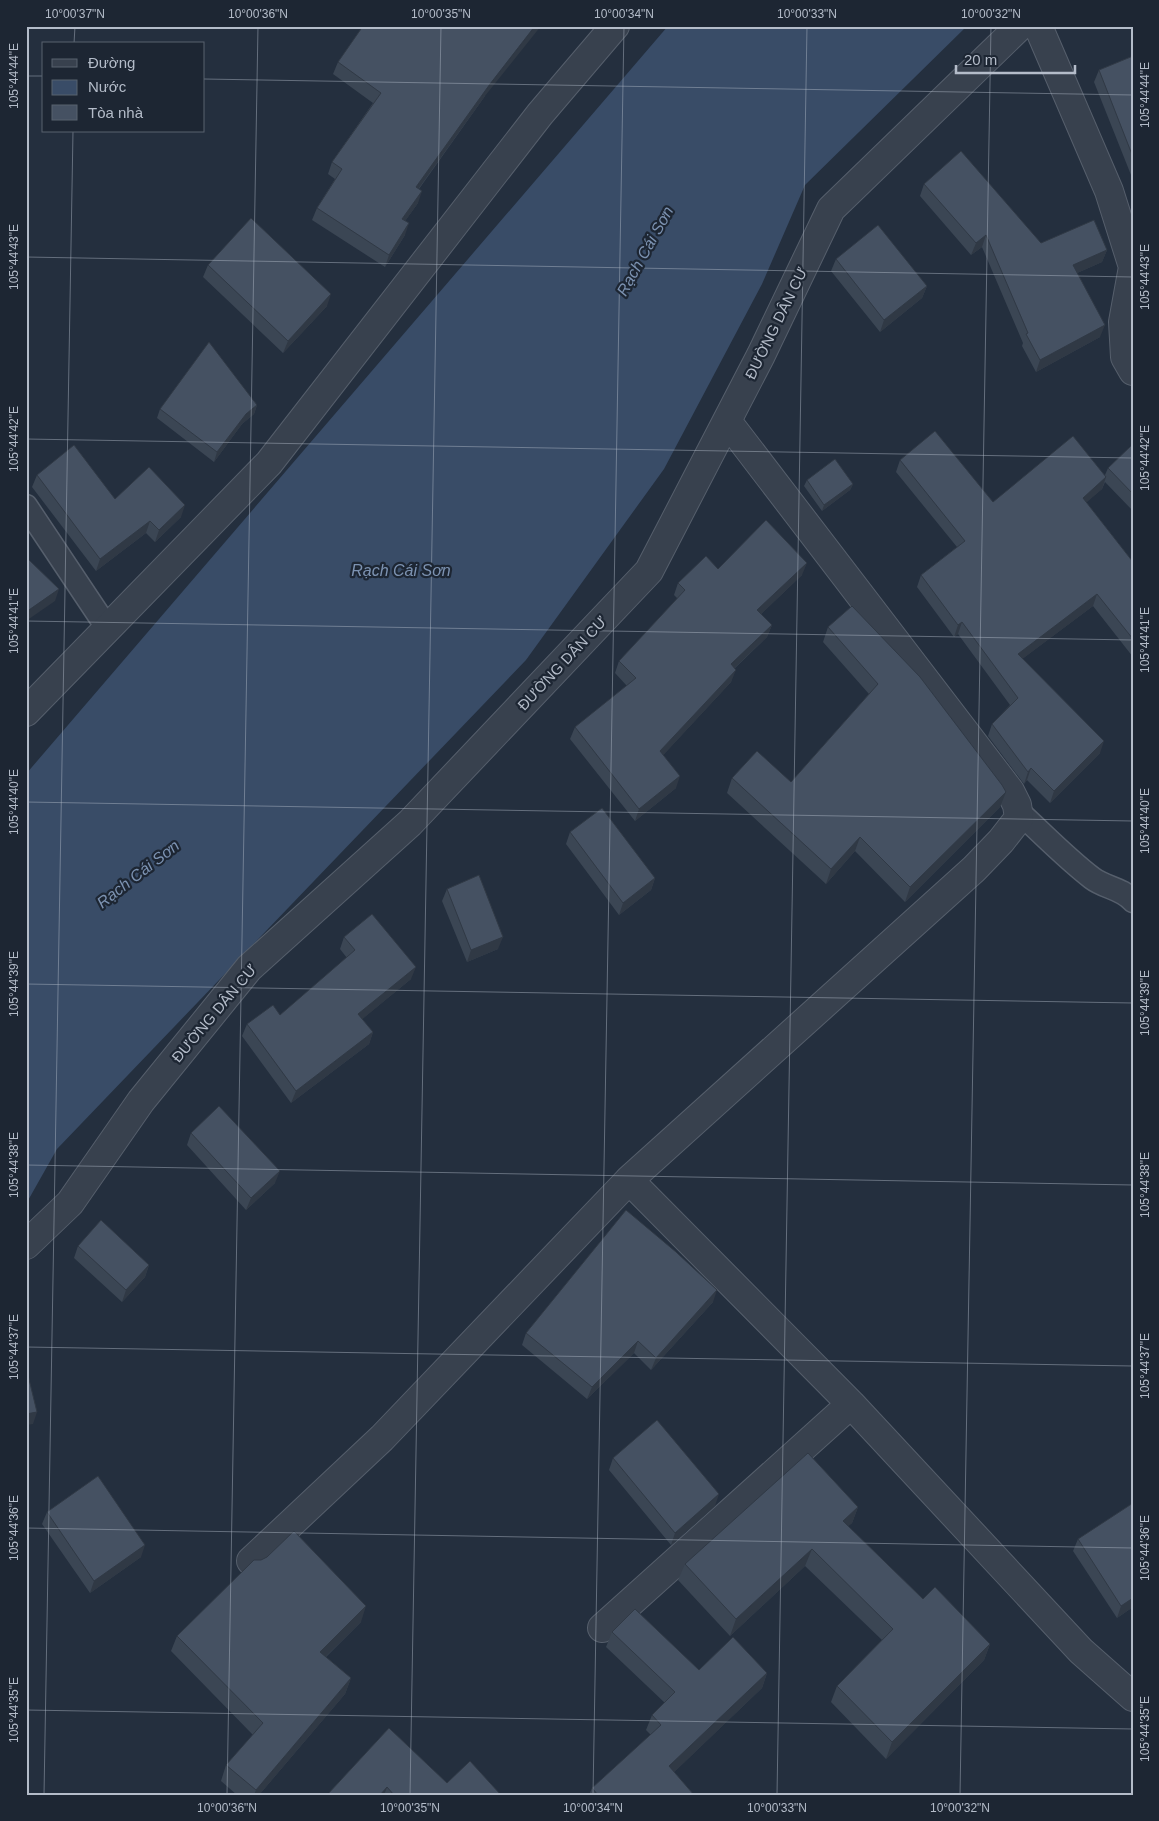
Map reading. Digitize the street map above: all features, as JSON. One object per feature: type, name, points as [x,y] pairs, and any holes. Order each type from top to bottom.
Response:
[{"type":"street","points":[[26,712],[269,464],[540,114],[615,26]]},
{"type":"street","name":"ĐƯỜNG DÂN CƯ","points":[[26,1245],[70,1203],[142,1101],[249,968],[410,823],[649,571],[761,355],[831,209],[1020,26]]},
{"type":"street","points":[[1038,26],[1109,190],[1133,267],[1123,322],[1125,357],[1133,371]]},
{"type":"street","points":[[252,1561],[382,1438],[629,1180],[974,869],[1016,824],[1019,818],[1019,812],[1010,791],[727,421]]},
{"type":"street","points":[[629,1180],[851,1404],[1081,1651],[1133,1697]]},
{"type":"street","points":[[602,1628],[851,1404]]},
{"type":"lane","points":[[26,506],[108,629]]},
{"type":"lane","points":[[1019,812],[1094,880],[1120,891],[1133,901]]},
{"type":"water","name":"Rạch Cái Sơn","points":[[668,26],[967,26],[805,185],[762,284],[664,469],[526,660],[57,1149],[26,1204],[26,774]]},
{"type":"building","points":[[363,26],[535,26],[490,84],[416,187],[422,191],[402,219],[409,223],[389,255],[317,208],[342,169],[332,162],[381,93],[338,62]]},
{"type":"building","points":[[1133,56],[1133,157],[1099,70]]},
{"type":"building","points":[[961,151],[1041,243],[1094,220],[1107,250],[1073,265],[1105,325],[1040,360],[1026,334],[1028,333],[986,235],[976,243],[924,184]]},
{"type":"building","points":[[251,218],[331,294],[288,341],[208,265]]},
{"type":"building","points":[[878,225],[927,286],[884,320],[836,259]]},
{"type":"building","points":[[209,342],[257,405],[246,414],[217,452],[160,409]]},
{"type":"building","points":[[935,431],[993,502],[1073,436],[1106,477],[1083,498],[1133,562],[1133,639],[1097,594],[1018,654],[1104,741],[1054,791],[1031,768],[1028,772],[992,724],[1018,698],[962,622],[958,625],[921,575],[965,541],[900,460]]},
{"type":"building","points":[[1133,444],[1133,494],[1108,468]]},
{"type":"building","points":[[74,445],[115,499],[149,467],[185,505],[159,530],[150,521],[100,559],[37,475]]},
{"type":"building","points":[[835,459],[853,484],[824,505],[807,480]]},
{"type":"building","points":[[766,520],[807,563],[757,610],[772,625],[731,664],[736,670],[660,751],[680,776],[639,809],[575,727],[636,678],[619,661],[685,590],[678,583],[706,556],[718,569]]},
{"type":"building","points":[[26,557],[59,589],[26,612]]},
{"type":"building","points":[[852,606],[920,677],[1006,792],[910,887],[860,837],[831,869],[732,778],[757,751],[791,782],[878,684],[828,627]]},
{"type":"building","points":[[602,808],[655,878],[623,903],[570,832]]},
{"type":"building","points":[[479,875],[503,937],[471,950],[447,889]]},
{"type":"building","points":[[372,914],[416,967],[358,1014],[373,1032],[296,1091],[247,1024],[273,1005],[280,1015],[355,950],[344,937]]},
{"type":"building","points":[[219,1106],[280,1171],[251,1198],[191,1133]]},
{"type":"building","points":[[626,1210],[717,1290],[656,1358],[638,1341],[592,1387],[526,1333]]},
{"type":"building","points":[[101,1220],[149,1265],[126,1290],[78,1246]]},
{"type":"building","points":[[26,1367],[37,1412],[26,1414]]},
{"type":"building","points":[[657,1420],[719,1494],[675,1533],[613,1458]]},
{"type":"building","points":[[808,1453],[858,1507],[843,1521],[923,1599],[935,1587],[990,1644],[892,1742],[837,1686],[893,1629],[812,1549],[736,1619],[685,1564]]},
{"type":"building","points":[[98,1476],[145,1545],[94,1581],[47,1512]]},
{"type":"building","points":[[1133,1503],[1133,1598],[1121,1606],[1078,1539]]},
{"type":"building","points":[[294,1531],[366,1606],[320,1652],[351,1678],[256,1790],[226,1765],[263,1723],[177,1636],[254,1560],[261,1560],[267,1557]]},
{"type":"building","points":[[635,1609],[699,1670],[733,1637],[767,1673],[669,1766],[694,1795],[598,1795],[592,1788],[661,1725],[652,1715],[675,1692],[612,1632]]},
{"type":"building","points":[[389,1728],[447,1783],[470,1761],[501,1795],[394,1795],[387,1787],[380,1795],[327,1795]]}]
